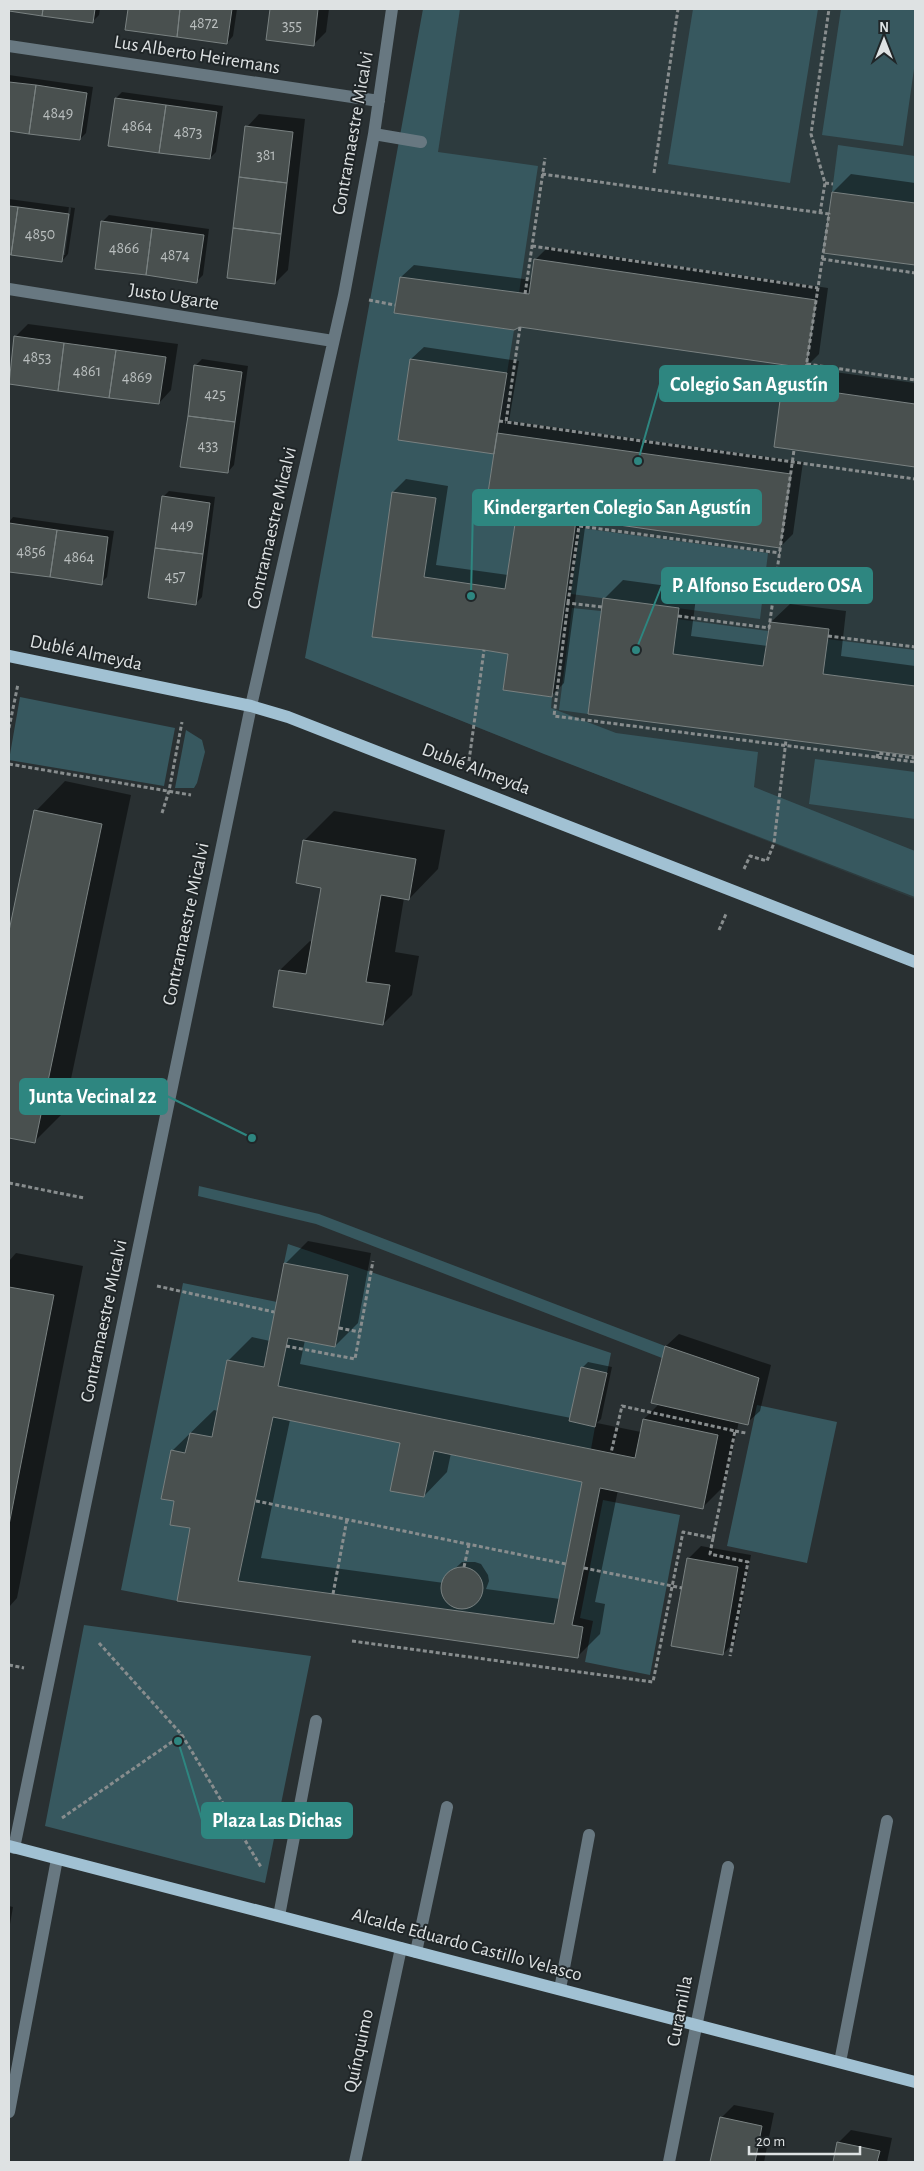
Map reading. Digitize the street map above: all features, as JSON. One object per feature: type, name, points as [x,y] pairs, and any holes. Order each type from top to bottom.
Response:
[{"type":"main road","name":"Dublé Almeyda","points":[[9,656],[251,706],[288,717],[915,962]]},
{"type":"main road","name":"Alcalde Eduardo Castillo Velasco","points":[[11,1847],[915,2082]]},
{"type":"street","name":"Contramaestre Micalvi","points":[[11,1847],[251,706],[333,341],[374,134],[392,9]]},
{"type":"street","name":"Lus Alberto Heiremans","points":[[9,46],[379,102]]},
{"type":"street","points":[[374,134],[421,142]]},
{"type":"street","name":"Justo Ugarte","points":[[9,289],[333,341]]},
{"type":"street","points":[[279,1916],[316,1721]]},
{"type":"street","points":[[416,1952],[447,1807]]},
{"type":"street","points":[[840,2062],[887,1821]]},
{"type":"street","points":[[560,1989],[589,1835]]},
{"type":"street","points":[[9,2112],[57,1859]]},
{"type":"street","name":"Curamilla","points":[[669,2162],[728,1867]]},
{"type":"street","name":"Quínquimo","points":[[355,2162],[401,1948]]},
{"type":"path","points":[[654,173],[678,9]]},
{"type":"path","points":[[820,213],[825,183],[811,134],[829,9]]},
{"type":"path","points":[[525,294],[545,158]]},
{"type":"path","points":[[542,174],[828,214],[803,388]]},
{"type":"path","points":[[825,183],[833,184]]},
{"type":"path","points":[[532,246],[818,288]]},
{"type":"path","points":[[822,260],[915,273]]},
{"type":"path","points":[[506,422],[520,327]]},
{"type":"path","points":[[807,364],[915,380]]},
{"type":"path","points":[[499,421],[915,479]]},
{"type":"path","points":[[678,616],[769,628],[794,450]]},
{"type":"path","points":[[780,553],[579,526],[554,716],[915,762]]},
{"type":"path","points":[[568,603],[602,607]]},
{"type":"path","points":[[828,636],[915,647]]},
{"type":"path","points":[[466,786],[484,650]]},
{"type":"path","points":[[9,728],[22,659]]},
{"type":"path","points":[[162,813],[169,792],[182,722]]},
{"type":"path","points":[[774,843],[786,740]]},
{"type":"path","points":[[877,758],[878,753],[915,758]]},
{"type":"path","points":[[9,764],[191,795]]},
{"type":"path","points":[[9,1183],[84,1198]]},
{"type":"path","points":[[286,1346],[355,1359],[373,1261]]},
{"type":"path","points":[[181,1291],[274,1312]]},
{"type":"path","points":[[339,1328],[359,1332]]},
{"type":"path","points":[[611,1453],[622,1406],[746,1433]]},
{"type":"path","points":[[730,1656],[748,1562],[710,1554],[735,1431]]},
{"type":"path","points":[[256,1501],[566,1564]]},
{"type":"path","points":[[333,1594],[347,1519]]},
{"type":"path","points":[[352,1641],[653,1682],[683,1532],[713,1538]]},
{"type":"path","points":[[464,1567],[469,1544]]},
{"type":"path","points":[[584,1568],[682,1588]]},
{"type":"path","points":[[98,1643],[182,1735],[262,1867]]},
{"type":"path","points":[[9,1665],[24,1668]]},
{"type":"path","points":[[62,1818],[182,1735]]},
{"type":"shaded area","points":[[423,9],[460,9],[438,152],[538,166],[519,293],[418,279],[410,315],[514,330],[507,373],[410,359],[398,439],[494,454],[486,506],[517,511],[505,589],[424,577],[436,498],[392,492],[372,636],[508,654],[503,689],[552,697],[551,708],[616,733],[758,752],[754,787],[915,851],[915,897],[544,754],[305,658]]},
{"type":"shaded area","points":[[442,9],[915,9],[915,899],[474,726],[313,659]]},
{"type":"shaded area","points":[[693,9],[818,9],[790,183],[668,164]]},
{"type":"shaded area","points":[[841,9],[915,9],[915,62],[903,146],[822,135]]},
{"type":"shaded area","points":[[838,145],[915,156],[915,203],[832,192]]},
{"type":"shaded area","points":[[580,528],[768,553],[760,619],[571,594]]},
{"type":"shaded area","points":[[572,608],[601,611],[588,714],[559,710]]},
{"type":"shaded area","points":[[677,619],[768,631],[763,666],[673,654]]},
{"type":"shaded area","points":[[827,639],[915,650],[915,686],[823,674]]},
{"type":"shaded area","points":[[20,697],[175,728],[164,786],[9,760]]},
{"type":"shaded area","points":[[186,730],[202,740],[205,752],[194,788],[175,788]]},
{"type":"shaded area","points":[[815,759],[915,772],[915,819],[809,804]]},
{"type":"shaded area","points":[[199,1186],[319,1214],[665,1346],[662,1358],[316,1224],[198,1196]]},
{"type":"shaded area","points":[[288,1244],[611,1353],[607,1373],[581,1368],[569,1421],[595,1427],[591,1449],[278,1386],[288,1338],[335,1347],[348,1276],[284,1263]]},
{"type":"shaded area","points":[[183,1283],[277,1302],[264,1367],[227,1360],[212,1437],[190,1433],[185,1453],[171,1450],[161,1499],[174,1501],[170,1525],[190,1528],[177,1601],[121,1590]]},
{"type":"shaded area","points":[[757,1405],[837,1422],[807,1563],[727,1546]]},
{"type":"shaded area","points":[[273,1417],[400,1443],[424,1497],[434,1451],[582,1482],[554,1624],[238,1581]]},
{"type":"shaded area","points":[[603,1500],[680,1515],[650,1675],[585,1662],[593,1621],[580,1618]]},
{"type":"shaded area","points":[[84,1625],[311,1656],[265,1883],[45,1826]]},
{"type":"building","points":[[9,9],[43,9],[42,16],[9,11]]},
{"type":"building","points":[[43,9],[95,9],[93,23],[42,16]]},
{"type":"building","points":[[128,9],[180,9],[177,37],[125,30]]},
{"type":"building","points":[[180,9],[232,9],[227,44],[177,37]]},
{"type":"building","points":[[270,9],[318,9],[314,46],[266,40]]},
{"type":"building","points":[[9,82],[36,85],[29,134],[9,131]]},
{"type":"building","points":[[36,85],[87,93],[80,140],[29,134]]},
{"type":"building","points":[[115,98],[166,105],[159,153],[108,146]]},
{"type":"building","points":[[166,105],[217,112],[210,159],[159,153]]},
{"type":"building","points":[[245,126],[293,132],[287,183],[239,177]]},
{"type":"building","points":[[239,177],[287,183],[281,234],[233,228]]},
{"type":"building","points":[[832,192],[915,203],[915,265],[823,253]]},
{"type":"building","points":[[9,206],[18,207],[11,255],[9,254]]},
{"type":"building","points":[[18,207],[69,214],[62,262],[11,255]]},
{"type":"building","points":[[101,221],[152,228],[146,275],[95,269]]},
{"type":"building","points":[[152,228],[204,235],[197,283],[146,275]]},
{"type":"building","points":[[233,228],[281,234],[275,284],[227,278]]},
{"type":"building","points":[[534,259],[816,300],[806,368],[520,327],[514,330],[394,313],[400,277],[529,294]]},
{"type":"building","points":[[14,336],[64,343],[58,391],[9,384]]},
{"type":"building","points":[[64,343],[116,350],[109,398],[58,391]]},
{"type":"building","points":[[116,350],[166,357],[159,404],[109,398]]},
{"type":"building","points":[[410,359],[507,373],[494,454],[398,440]]},
{"type":"building","points":[[194,365],[242,372],[235,422],[188,416]]},
{"type":"building","points":[[782,385],[915,404],[915,467],[774,447]]},
{"type":"building","points":[[188,416],[235,422],[228,473],[180,467]]},
{"type":"building","points":[[497,433],[791,474],[780,548],[486,506]]},
{"type":"building","points":[[392,492],[436,498],[424,577],[505,589],[517,511],[576,520],[552,697],[503,690],[508,654],[372,637]]},
{"type":"building","points":[[162,496],[210,503],[203,554],[155,548]]},
{"type":"building","points":[[9,523],[57,530],[50,577],[9,572]]},
{"type":"building","points":[[57,530],[108,537],[102,585],[50,577]]},
{"type":"building","points":[[155,548],[203,554],[196,605],[148,598]]},
{"type":"building","points":[[603,598],[679,608],[673,654],[763,666],[770,622],[829,629],[823,674],[915,686],[915,756],[588,714]]},
{"type":"building","points":[[34,810],[102,824],[35,1143],[9,1138],[9,931]]},
{"type":"building","points":[[303,840],[416,859],[409,900],[381,895],[366,982],[390,985],[383,1025],[273,1007],[279,970],[306,974],[321,888],[296,883]]},
{"type":"building","points":[[284,1263],[348,1275],[335,1347],[288,1338],[278,1386],[635,1458],[643,1419],[718,1435],[703,1509],[600,1488],[572,1625],[583,1627],[578,1658],[177,1601],[190,1528],[170,1525],[174,1501],[161,1499],[171,1450],[185,1453],[190,1433],[212,1437],[227,1360],[264,1367]],"holes":[[[273,1417],[400,1443],[390,1491],[424,1497],[434,1451],[582,1482],[554,1624],[238,1581]]]},
{"type":"building","points":[[9,1287],[54,1295],[9,1525]]},
{"type":"building","points":[[665,1346],[759,1378],[748,1425],[651,1403]]},
{"type":"building","points":[[581,1367],[607,1373],[595,1427],[569,1421]]},
{"type":"building","points":[[687,1558],[738,1567],[723,1655],[671,1646]]},
{"type":"building","points":[[458,1567],[466,1567],[477,1573],[483,1588],[477,1603],[466,1609],[458,1609],[447,1603],[441,1592],[441,1584],[447,1573]]},
{"type":"building","points":[[720,2117],[762,2126],[755,2162],[710,2162]]},
{"type":"building","points":[[837,2142],[880,2151],[877,2162],[833,2162]]},
{"type":"place","name":"Colegio San Agustín","points":[[638,461]]},
{"type":"place","name":"Kindergarten Colegio San Agustín","points":[[471,596]]},
{"type":"place","name":"P. Alfonso Escudero OSA","points":[[636,650]]},
{"type":"place","name":"Junta Vecinal 22","points":[[252,1138]]},
{"type":"place","name":"Plaza Las Dichas","points":[[178,1741]]}]
